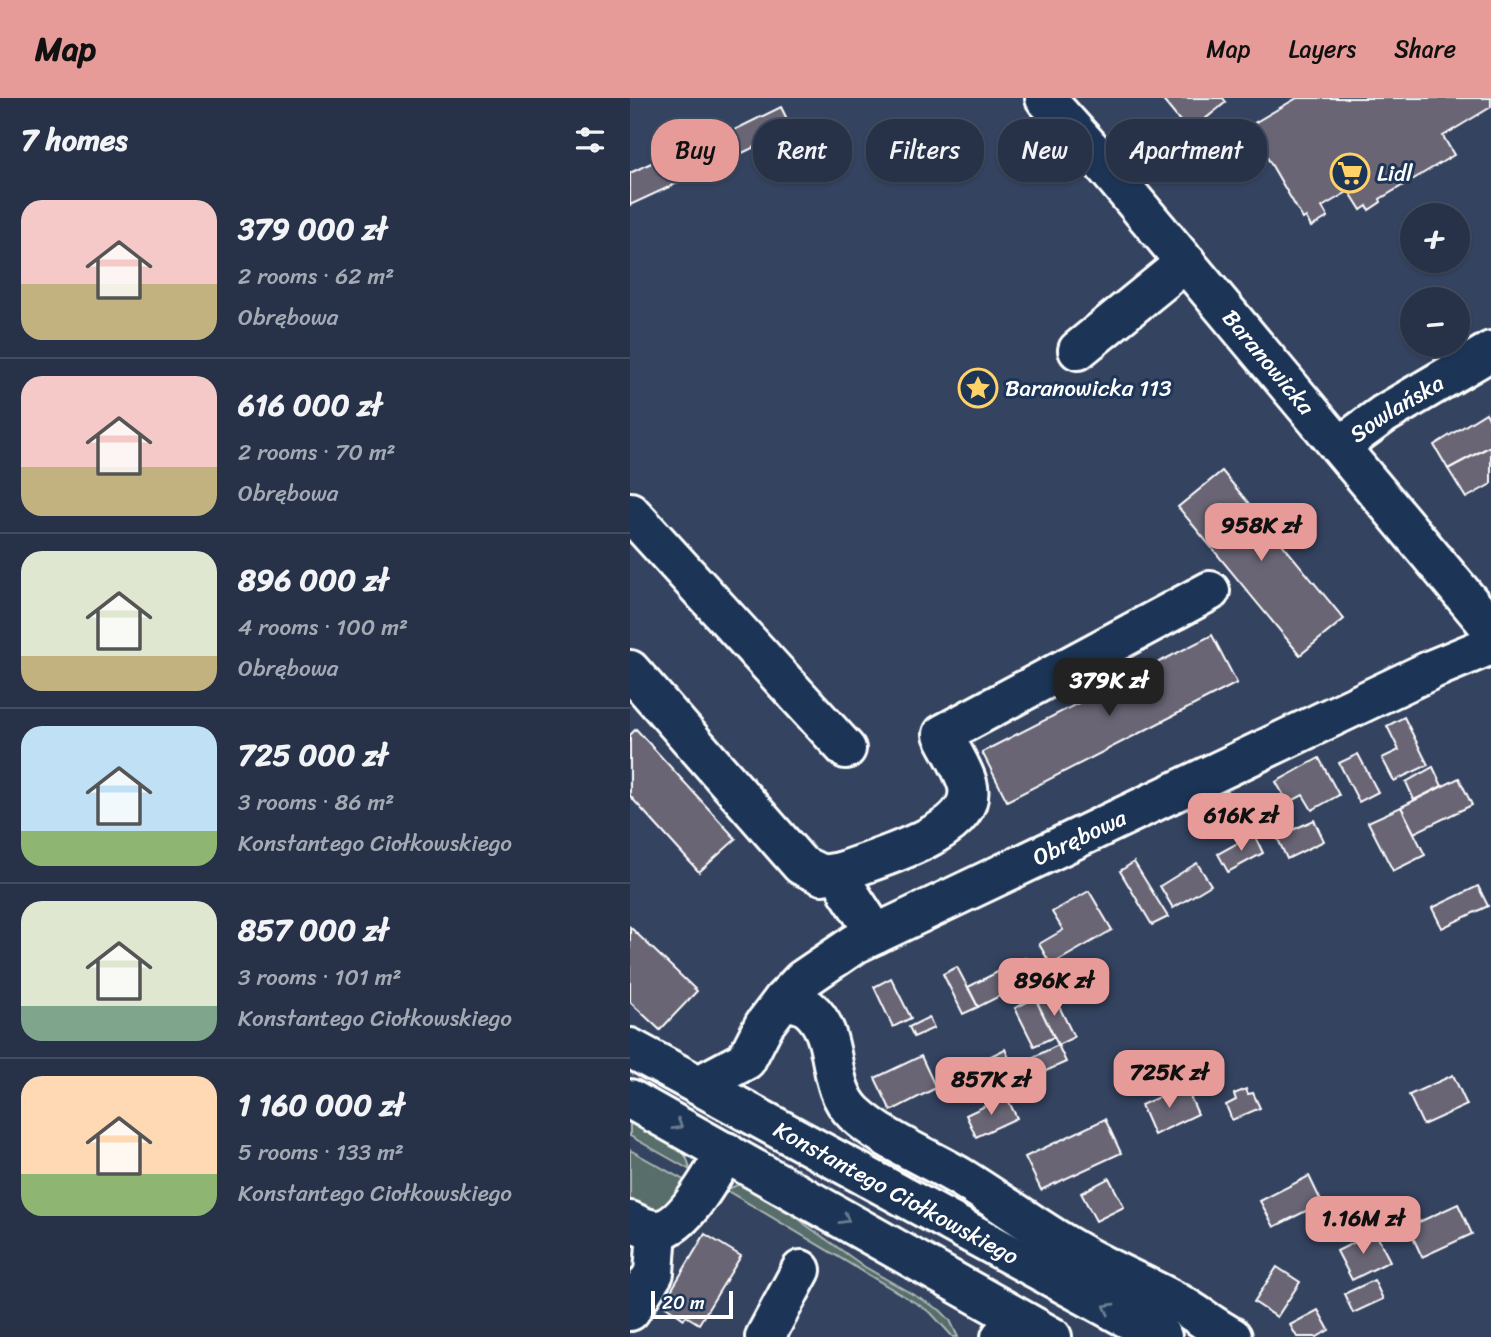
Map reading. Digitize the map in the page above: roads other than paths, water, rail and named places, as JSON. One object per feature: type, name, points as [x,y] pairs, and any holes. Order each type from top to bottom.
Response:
[{"type":"main road","name":"Baranowicka","points":[[1045,98],[1186,262],[1491,628]]},
{"type":"main road","points":[[1078,349],[1186,262]]},
{"type":"main road","name":"Sowlańska","points":[[1340,446],[1384,415],[1491,351]]},
{"type":"main road","points":[[630,512],[846,749]]},
{"type":"main road","points":[[630,670],[801,865],[822,874],[841,872],[931,836],[955,821],[967,805],[968,787],[943,734],[1210,592]]},
{"type":"main road","name":"Obrębowa","points":[[746,1060],[764,1025],[783,1000],[802,980],[855,944],[1422,674],[1491,645]]},
{"type":"main road","points":[[841,872],[849,891],[876,934]]},
{"type":"main road","points":[[783,1000],[807,1006],[818,1019],[828,1037],[838,1089],[853,1112],[881,1133],[962,1178],[1030,1223],[1102,1265],[1179,1303],[1232,1337]]},
{"type":"main road","name":"Konstantego Ciołkowskiego","points":[[630,1048],[1162,1337]]},
{"type":"main road","points":[[699,1085],[746,1060],[755,1116]]},
{"type":"main road","name":"Konstantego Ciołkowskiego","points":[[630,1099],[726,1152],[1026,1334]]},
{"type":"main road","points":[[630,1311],[654,1273],[644,1225],[670,1226],[681,1217],[726,1152]]},
{"type":"main road","points":[[765,1337],[801,1270]]},
{"type":"main road","points":[[1026,1334],[1053,1278]]},
{"type":"place","name":"Lidl","points":[[1350,173]]},
{"type":"place","name":"Baranowicka 113","points":[[978,388]]}]
